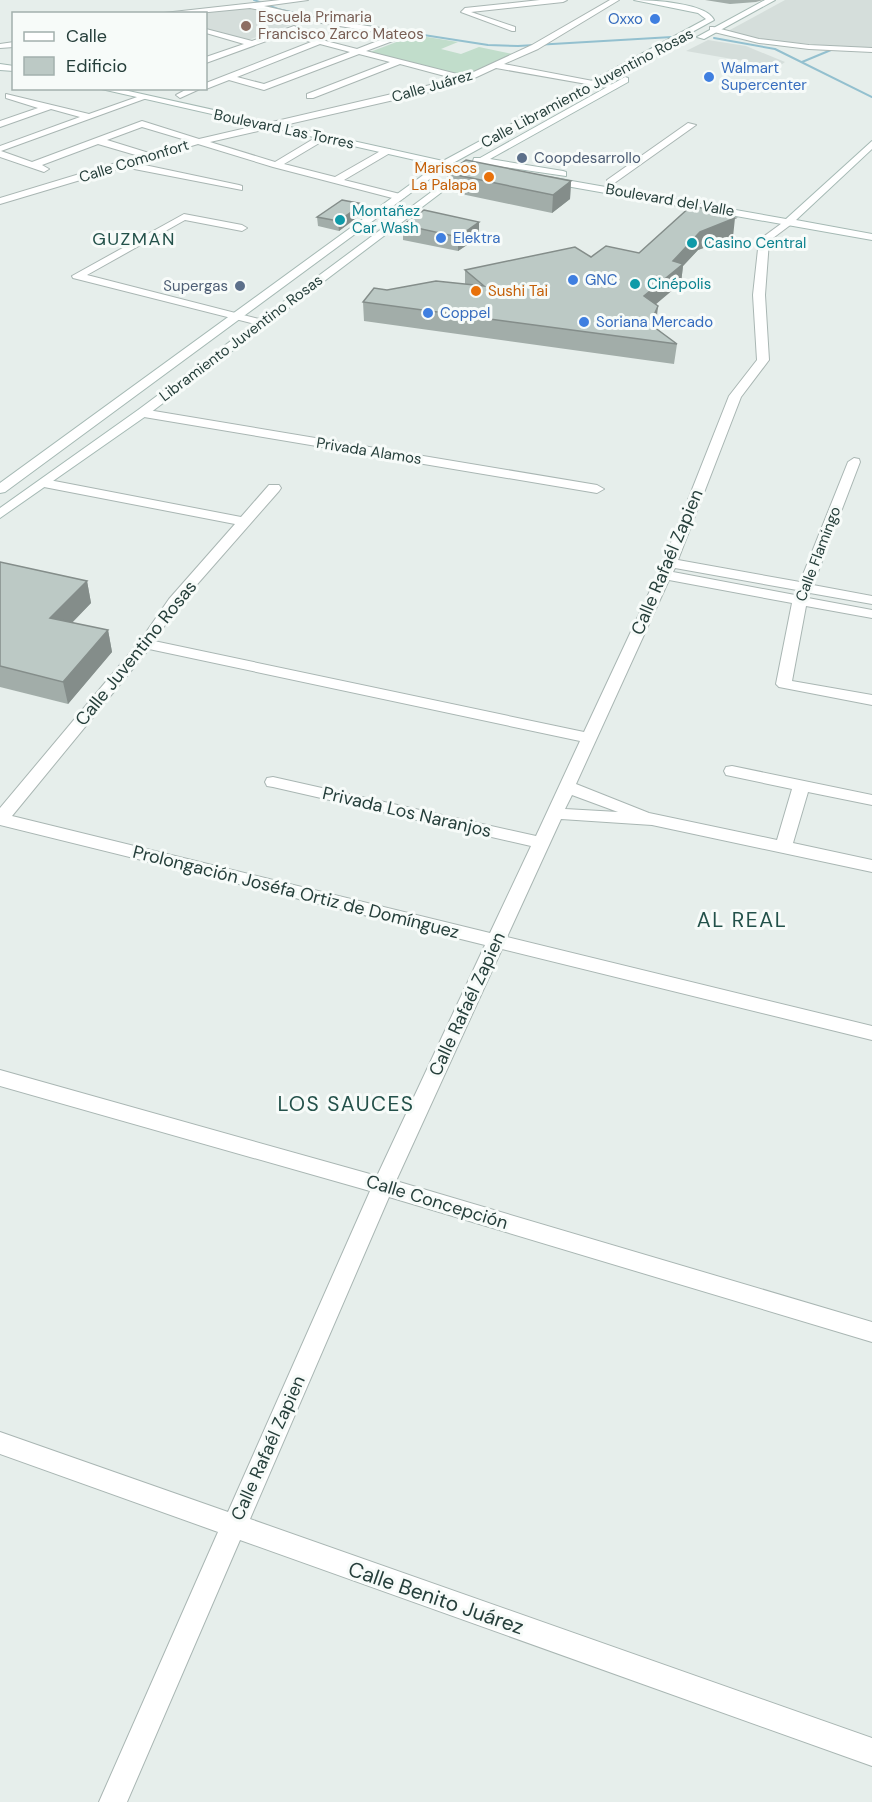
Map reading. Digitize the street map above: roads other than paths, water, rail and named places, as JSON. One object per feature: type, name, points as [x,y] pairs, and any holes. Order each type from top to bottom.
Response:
[{"type":"street","points":[[178,12],[304,0]]},
{"type":"street","points":[[512,29],[465,12],[465,10],[563,0]]},
{"type":"street","name":"Calle Juárez","points":[[269,126],[465,79],[539,45],[615,0]]},
{"type":"street","name":"Calle Libramiento Juventino Rosas","points":[[458,157],[710,20],[708,15],[700,11],[638,0]]},
{"type":"street","name":"Calle Libramiento Juventino Rosas","points":[[681,0],[714,8]]},
{"type":"street","name":"Calle Libramiento Juventino Rosas","points":[[692,41],[771,0]]},
{"type":"street","points":[[207,74],[264,87],[403,34],[316,20],[253,4]]},
{"type":"street","points":[[723,12],[727,17],[723,23]]},
{"type":"street","points":[[207,60],[316,20]]},
{"type":"street","points":[[713,29],[759,41],[809,47],[872,50]]},
{"type":"street","points":[[207,31],[251,43]]},
{"type":"street","points":[[283,32],[465,79]]},
{"type":"street","points":[[207,37],[216,34]]},
{"type":"street","points":[[207,86],[320,41]]},
{"type":"street","points":[[349,106],[310,96],[398,62]]},
{"type":"street","points":[[495,64],[615,86]]},
{"type":"street","name":"Calle Libramiento Juventino Rosas","points":[[480,161],[634,75]]},
{"type":"street","points":[[2,98],[24,90]]},
{"type":"street","name":"Boulevard Las Torres","points":[[109,90],[468,168]]},
{"type":"street","name":"Boulevard Las Torres","points":[[160,90],[203,100]]},
{"type":"street","points":[[180,95],[193,90]]},
{"type":"street","points":[[2,98],[49,106],[88,117]]},
{"type":"street","points":[[2,98],[37,111]]},
{"type":"street","points":[[4,148],[143,98]]},
{"type":"street","points":[[0,124],[49,106]]},
{"type":"street","name":"Boulevard Las Torres","points":[[272,114],[318,125]]},
{"type":"street","points":[[33,165],[142,124],[276,165],[400,197]]},
{"type":"street","points":[[610,182],[691,125]]},
{"type":"street","name":"Calle Comonfort","points":[[0,201],[196,142],[269,126]]},
{"type":"street","name":"Boulevard Las Torres","points":[[365,136],[480,161]]},
{"type":"street","points":[[276,165],[323,137]]},
{"type":"street","points":[[99,141],[148,156]]},
{"type":"street","name":"Calle Rafaél Zapien","points":[[113,1802],[383,1186],[667,569],[735,396],[763,360],[759,295],[764,240],[793,217],[871,145]]},
{"type":"street","points":[[4,148],[47,160]]},
{"type":"street","points":[[337,180],[387,151]]},
{"type":"street","points":[[0,154],[74,179]]},
{"type":"street","name":"Libramiento Juventino Rosas","points":[[0,489],[240,316],[445,164],[458,157]]},
{"type":"street","name":"Libramiento Juventino Rosas","points":[[0,514],[142,413],[480,161]]},
{"type":"street","name":"Boulevard del Valle","points":[[480,161],[686,195],[793,217],[872,237]]},
{"type":"street","points":[[122,164],[239,188]]},
{"type":"street","name":"Boulevard del Valle","points":[[468,168],[663,199],[872,227]]},
{"type":"street","points":[[0,189],[18,196]]},
{"type":"street","points":[[663,199],[686,195]]},
{"type":"street","points":[[242,228],[184,217],[77,276],[263,323]]},
{"type":"street","name":"Privada Alamos","points":[[142,413],[597,489]]},
{"type":"street","name":"Calle Flamingo","points":[[854,462],[802,594],[784,684],[872,700]]},
{"type":"street","points":[[44,483],[246,522]]},
{"type":"street","name":"Calle Juventino Rosas","points":[[0,819],[145,644],[174,602],[274,489]]},
{"type":"street","points":[[667,569],[802,594],[872,614]]},
{"type":"street","points":[[802,594],[872,600]]},
{"type":"street","points":[[145,644],[589,738]]},
{"type":"street","points":[[732,771],[872,800]]},
{"type":"street","name":"Privada Los Naranjos","points":[[273,782],[542,843]]},
{"type":"street","points":[[783,847],[802,785]]},
{"type":"street","points":[[567,787],[652,819]]},
{"type":"street","points":[[555,813],[652,819],[872,866]]},
{"type":"street","name":"Prolongación Joséfa Ortiz de Domínguez","points":[[0,819],[872,1033]]},
{"type":"street","name":"Calle Concepción","points":[[0,1078],[383,1186],[872,1332]]},
{"type":"street","name":"Calle Benito Juárez","points":[[0,1443],[872,1752]]},
{"type":"waterway","points":[[254,0],[278,9],[325,20]]},
{"type":"waterway","points":[[340,22],[488,45],[518,46],[672,37]]},
{"type":"waterway","points":[[714,38],[775,49],[872,97]]},
{"type":"waterway","points":[[802,62],[831,50],[837,50]]},
{"type":"place","name":"Oxxo","points":[[655,19]]},
{"type":"place","name":"Escuela Primaria Francisco Zarco Mateos","points":[[246,26]]},
{"type":"place","name":"Walmart Supercenter","points":[[709,77]]},
{"type":"place","name":"Coopdesarrollo","points":[[522,158]]},
{"type":"place","name":"Mariscos La Palapa","points":[[489,177]]},
{"type":"place","name":"Montañez Car Wash","points":[[340,220]]},
{"type":"place","name":"Elektra","points":[[441,238]]},
{"type":"place","name":"Casino Central","points":[[692,243]]},
{"type":"place","name":"GNC","points":[[573,280]]},
{"type":"place","name":"Cinépolis","points":[[635,284]]},
{"type":"place","name":"Supergas","points":[[240,286]]},
{"type":"place","name":"Sushi Tai","points":[[476,291]]},
{"type":"place","name":"Coppel","points":[[428,313]]},
{"type":"place","name":"Soriana Mercado","points":[[584,322]]},
{"type":"district","name":"GUZMAN","points":[[134,239]]},
{"type":"district","name":"AL REAL","points":[[742,920]]},
{"type":"district","name":"LOS SAUCES","points":[[346,1104]]}]
